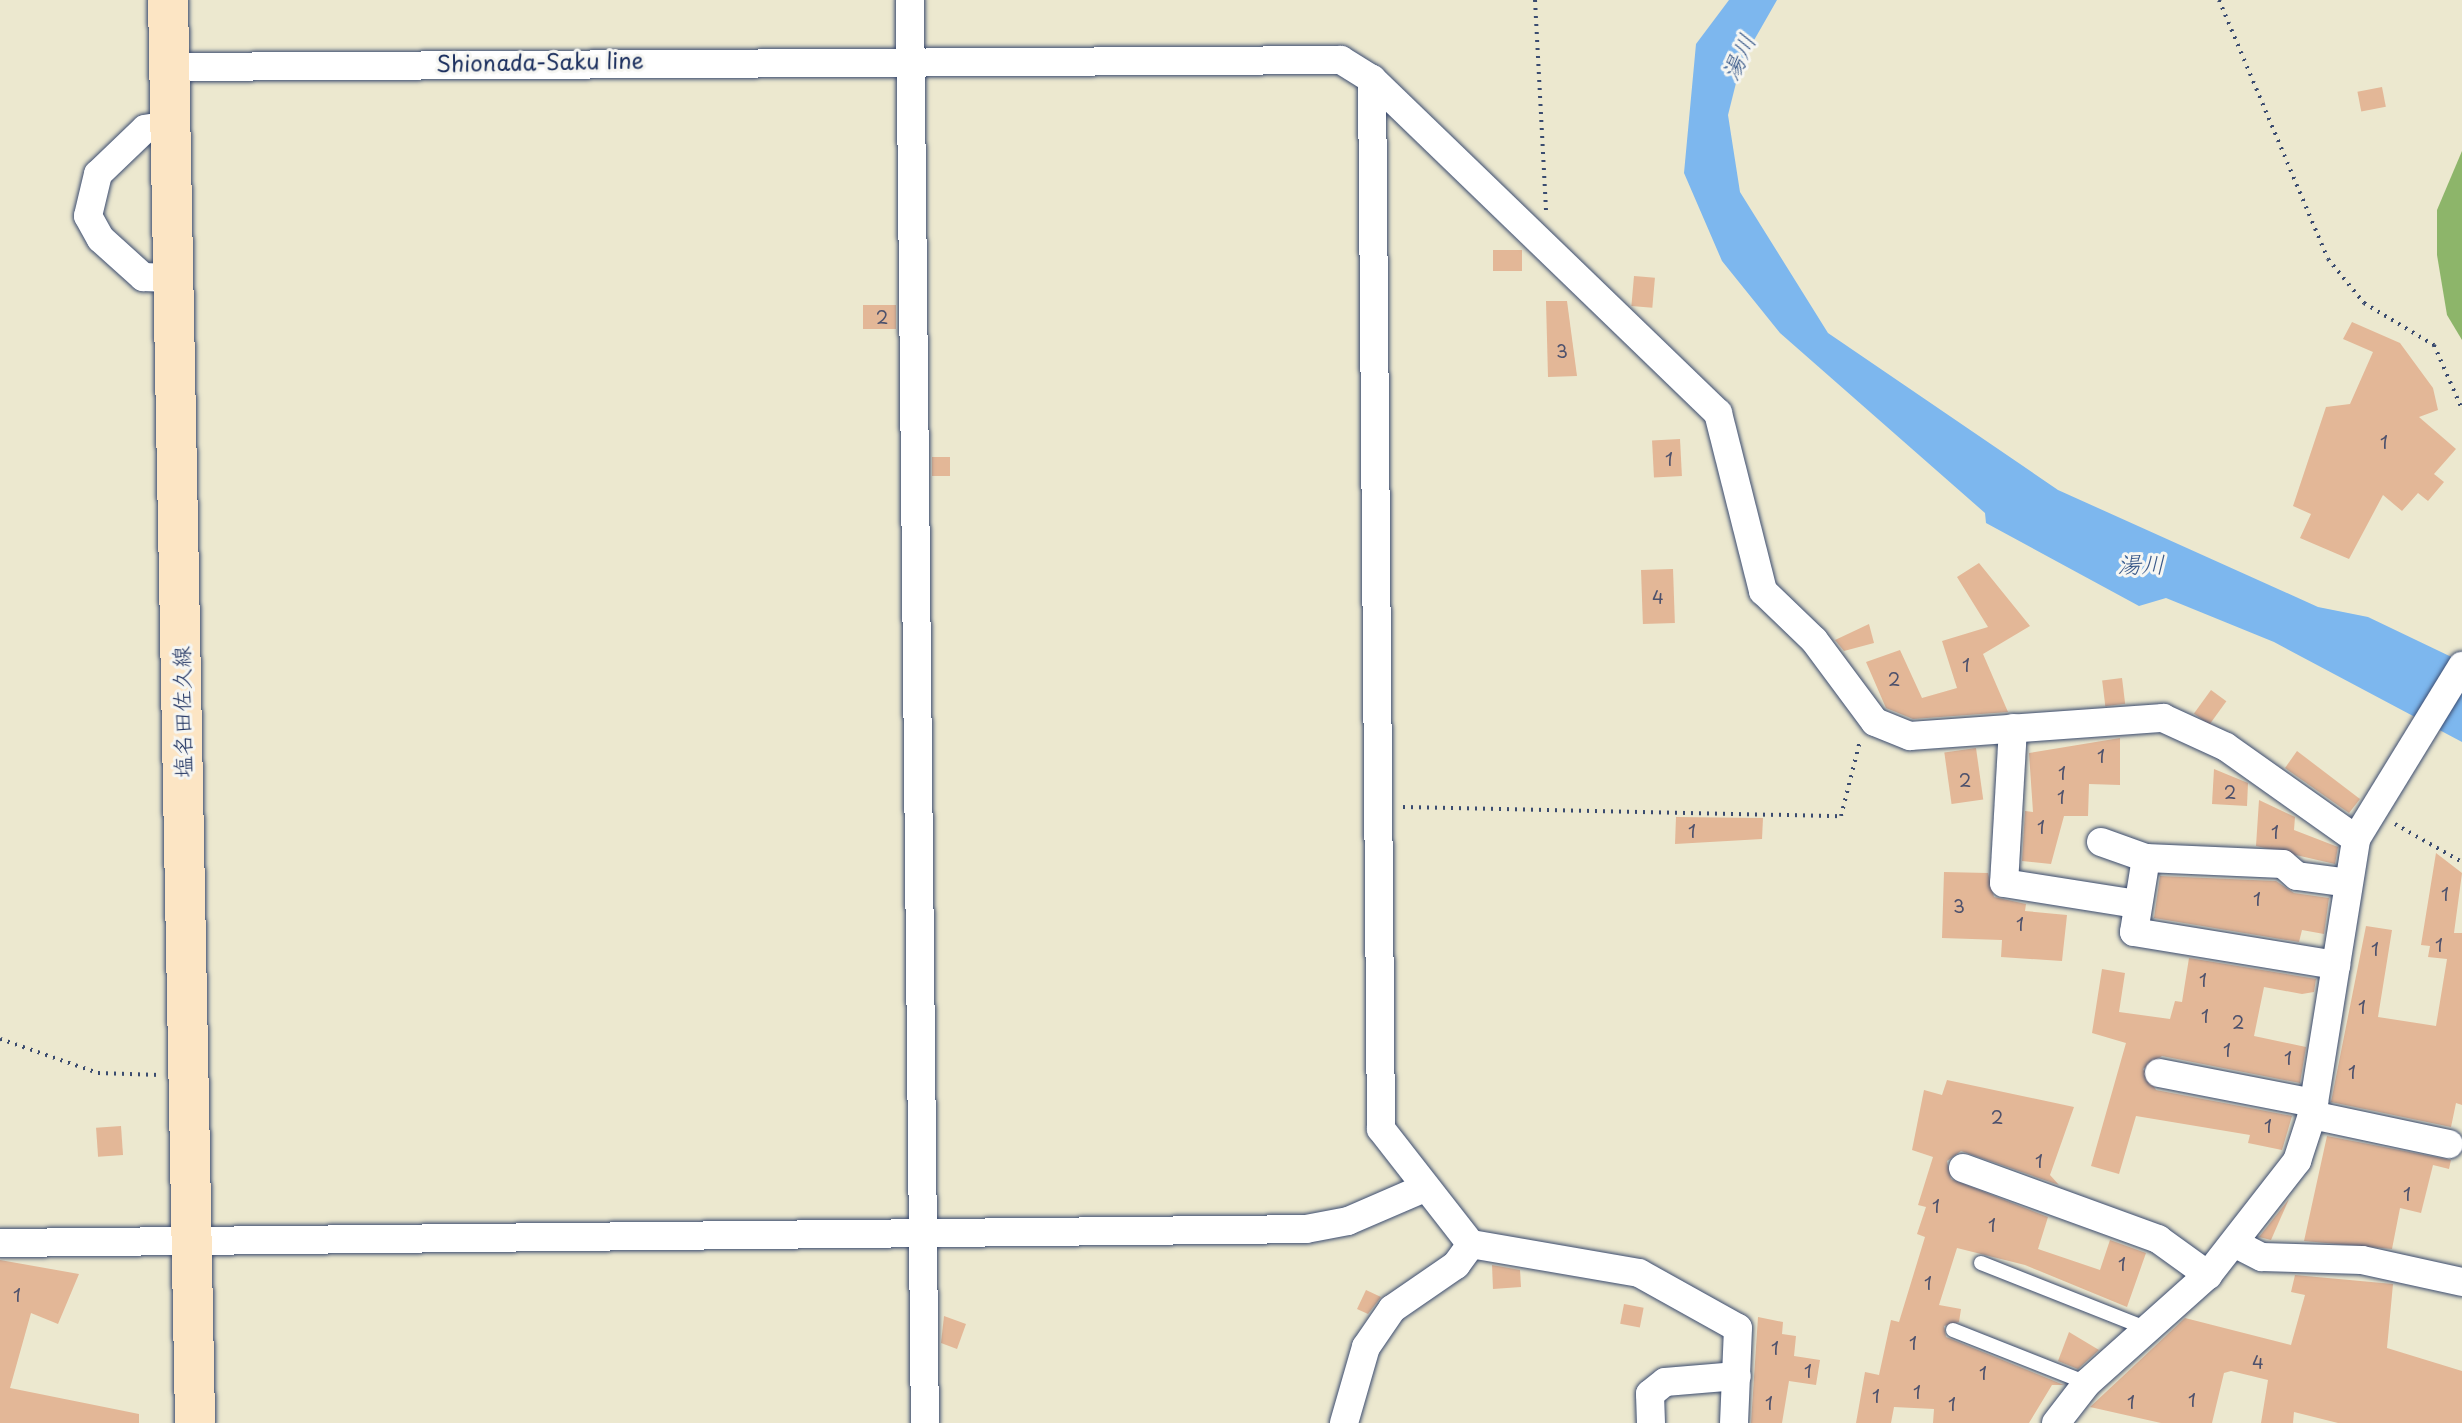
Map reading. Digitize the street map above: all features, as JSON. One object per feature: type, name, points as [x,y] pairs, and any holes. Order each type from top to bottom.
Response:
[{"type":"main road","name":"塩名田佐久線","points":[[168,0],[195,1423]]},
{"type":"street","points":[[910,0],[926,1236],[925,1423]]},
{"type":"street","name":"Shionada-Saku line","points":[[169,67],[911,58],[1325,59],[1372,79]]},
{"type":"street","points":[[1372,79],[1546,243],[1718,413],[1763,591],[1814,640],[1875,722],[1910,736],[2163,718],[2226,747],[2365,820]]},
{"type":"street","points":[[1372,79],[1378,1113],[1387,1141],[1422,1189],[1471,1244],[1639,1273],[1738,1328],[1734,1423]]},
{"type":"street","points":[[169,125],[145,129],[98,174],[88,216],[101,239],[143,277],[171,278]]},
{"type":"street","points":[[2056,1423],[2087,1383],[2145,1328],[2208,1275],[2236,1244],[2297,1161],[2313,1109],[2349,883],[2365,820],[2462,666]]},
{"type":"street","points":[[2013,728],[2004,883],[2137,904]]},
{"type":"street","points":[[2101,842],[2146,858],[2283,864],[2297,876],[2349,883]]},
{"type":"street","points":[[2146,858],[2134,932],[2336,965]]},
{"type":"street","points":[[2159,1073],[2449,1144]]},
{"type":"street","points":[[1963,1168],[2158,1239],[2208,1275]]},
{"type":"street","points":[[0,1243],[193,1239],[926,1236],[1306,1229],[1348,1221],[1422,1189]]},
{"type":"street","points":[[1344,1423],[1366,1347],[1392,1309],[1456,1265],[1471,1244]]},
{"type":"street","points":[[2236,1244],[2262,1257],[2362,1260],[2462,1282]]},
{"type":"street","points":[[1651,1423],[1650,1394],[1665,1382],[1737,1376]]},
{"type":"lane","points":[[1981,1263],[2145,1328]]},
{"type":"lane","points":[[1953,1330],[2087,1383]]},
{"type":"path","points":[[1535,0],[1546,243]]},
{"type":"path","points":[[2219,0],[2328,259],[2364,303],[2434,345],[2462,409]]},
{"type":"path","points":[[1377,807],[1841,816],[1862,734],[1875,722]]},
{"type":"path","points":[[2365,820],[2462,862]]},
{"type":"path","points":[[0,1039],[98,1073],[168,1075]]},
{"type":"green space","points":[[2462,151],[2462,340],[2447,315],[2437,255],[2437,210]]},
{"type":"water","name":"湯川","points":[[1729,0],[1777,0],[1741,63],[1728,115],[1740,192],[1828,333],[2058,490],[2318,607],[2368,617],[2462,662],[2462,742],[2274,642],[2166,598],[2139,606],[1986,523],[1985,513],[1780,333],[1722,261],[1684,173],[1696,44]]},
{"type":"building","points":[[2382,87],[2386,107],[2361,111],[2357,92]]},
{"type":"building","points":[[1493,250],[1522,250],[1522,271],[1493,271]]},
{"type":"building","points":[[1634,276],[1655,278],[1652,308],[1631,306]]},
{"type":"building","points":[[1546,301],[1567,301],[1577,376],[1548,377]]},
{"type":"building","points":[[863,305],[896,305],[896,329],[863,329]]},
{"type":"building","points":[[2352,322],[2400,343],[2433,388],[2438,410],[2419,417],[2456,449],[2434,474],[2444,482],[2428,501],[2418,493],[2402,511],[2383,495],[2349,559],[2300,538],[2311,514],[2293,506],[2326,407],[2350,404],[2373,352],[2343,339]]},
{"type":"building","points":[[1680,439],[1682,476],[1654,477],[1652,440]]},
{"type":"building","points":[[932,457],[950,457],[950,476],[932,476]]},
{"type":"building","points":[[1979,563],[2030,626],[1983,654],[2008,712],[1913,719],[1886,708],[1866,662],[1900,650],[1922,698],[1957,688],[1942,641],[1988,627],[1957,577]]},
{"type":"building","points":[[1673,569],[1675,623],[1643,624],[1641,570]]},
{"type":"building","points":[[1869,624],[1874,643],[1844,651],[1835,640]]},
{"type":"building","points":[[2122,678],[2125,704],[2105,706],[2102,680]]},
{"type":"building","points":[[2211,690],[2226,701],[2209,725],[2194,713]]},
{"type":"building","points":[[2120,738],[2120,785],[2089,784],[2088,816],[2064,816],[2051,864],[2022,861],[2025,811],[2033,812],[2029,753]]},
{"type":"building","points":[[1976,748],[1983,799],[1952,804],[1944,752]]},
{"type":"building","points":[[2297,751],[2360,799],[2349,813],[2285,768]]},
{"type":"building","points":[[2214,769],[2248,783],[2247,806],[2212,804]]},
{"type":"building","points":[[2259,800],[2295,817],[2294,830],[2338,847],[2335,864],[2256,846]]},
{"type":"building","points":[[1676,817],[1763,818],[1762,839],[1675,844]]},
{"type":"building","points":[[2436,853],[2462,873],[2454,933],[2462,933],[2462,1105],[2456,1103],[2451,1127],[2331,1102],[2366,926],[2392,930],[2378,1017],[2436,1026],[2447,959],[2428,957],[2430,946],[2421,945]]},
{"type":"building","points":[[1944,872],[1988,873],[1994,897],[2026,904],[2025,911],[2067,915],[2062,961],[2001,957],[2002,940],[1942,938]]},
{"type":"building","points":[[2160,876],[2276,881],[2294,893],[2329,898],[2324,934],[2302,930],[2299,942],[2154,918]]},
{"type":"building","points":[[2189,958],[2316,979],[2314,992],[2302,994],[2264,987],[2254,1036],[2306,1047],[2300,1083],[2162,1056],[2143,1069],[2156,1090],[2292,1116],[2282,1150],[2248,1143],[2250,1135],[2136,1116],[2119,1174],[2091,1166],[2126,1043],[2092,1033],[2102,969],[2125,973],[2119,1012],[2170,1019],[2175,1001],[2182,1002]]},
{"type":"building","points":[[1947,1080],[2074,1107],[2050,1175],[2059,1185],[1961,1151],[1947,1161],[1951,1179],[2048,1217],[2038,1249],[2100,1270],[2110,1240],[2146,1253],[2127,1307],[2025,1265],[1957,1248],[1939,1305],[1961,1309],[1959,1322],[1944,1326],[1946,1337],[2064,1385],[2052,1385],[2029,1423],[1933,1423],[1934,1409],[1894,1407],[1891,1423],[1856,1423],[1865,1372],[1879,1375],[1891,1320],[1899,1322],[1925,1237],[1917,1234],[1926,1207],[1918,1205],[1933,1157],[1912,1150],[1924,1090],[1942,1095]]},
{"type":"building","points":[[121,1126],[123,1155],[98,1157],[96,1128]]},
{"type":"building","points":[[2327,1136],[2451,1160],[2449,1169],[2433,1165],[2421,1213],[2400,1208],[2392,1249],[2304,1241]]},
{"type":"building","points":[[2289,1199],[2271,1240],[2259,1237]]},
{"type":"building","points":[[0,1260],[79,1274],[58,1324],[31,1313],[10,1388],[139,1414],[139,1423],[0,1423]]},
{"type":"building","points":[[1492,1265],[1520,1270],[1521,1287],[1493,1289]]},
{"type":"building","points":[[2295,1275],[2393,1284],[2387,1348],[2462,1371],[2462,1423],[2338,1423],[2294,1412],[2293,1423],[2261,1423],[2268,1380],[2231,1371],[2224,1373],[2212,1423],[2161,1423],[2090,1407],[2185,1318],[2291,1345],[2305,1295],[2291,1292]]},
{"type":"building","points":[[1366,1290],[1381,1297],[1368,1314],[1357,1309]]},
{"type":"building","points":[[1624,1304],[1644,1308],[1640,1327],[1620,1324]]},
{"type":"building","points":[[944,1316],[966,1324],[957,1349],[941,1343]]},
{"type":"building","points":[[1758,1317],[1783,1322],[1782,1334],[1796,1336],[1794,1356],[1820,1360],[1816,1385],[1789,1381],[1782,1423],[1751,1423]]},
{"type":"building","points":[[2069,1332],[2099,1350],[2078,1369],[2058,1361]]}]
